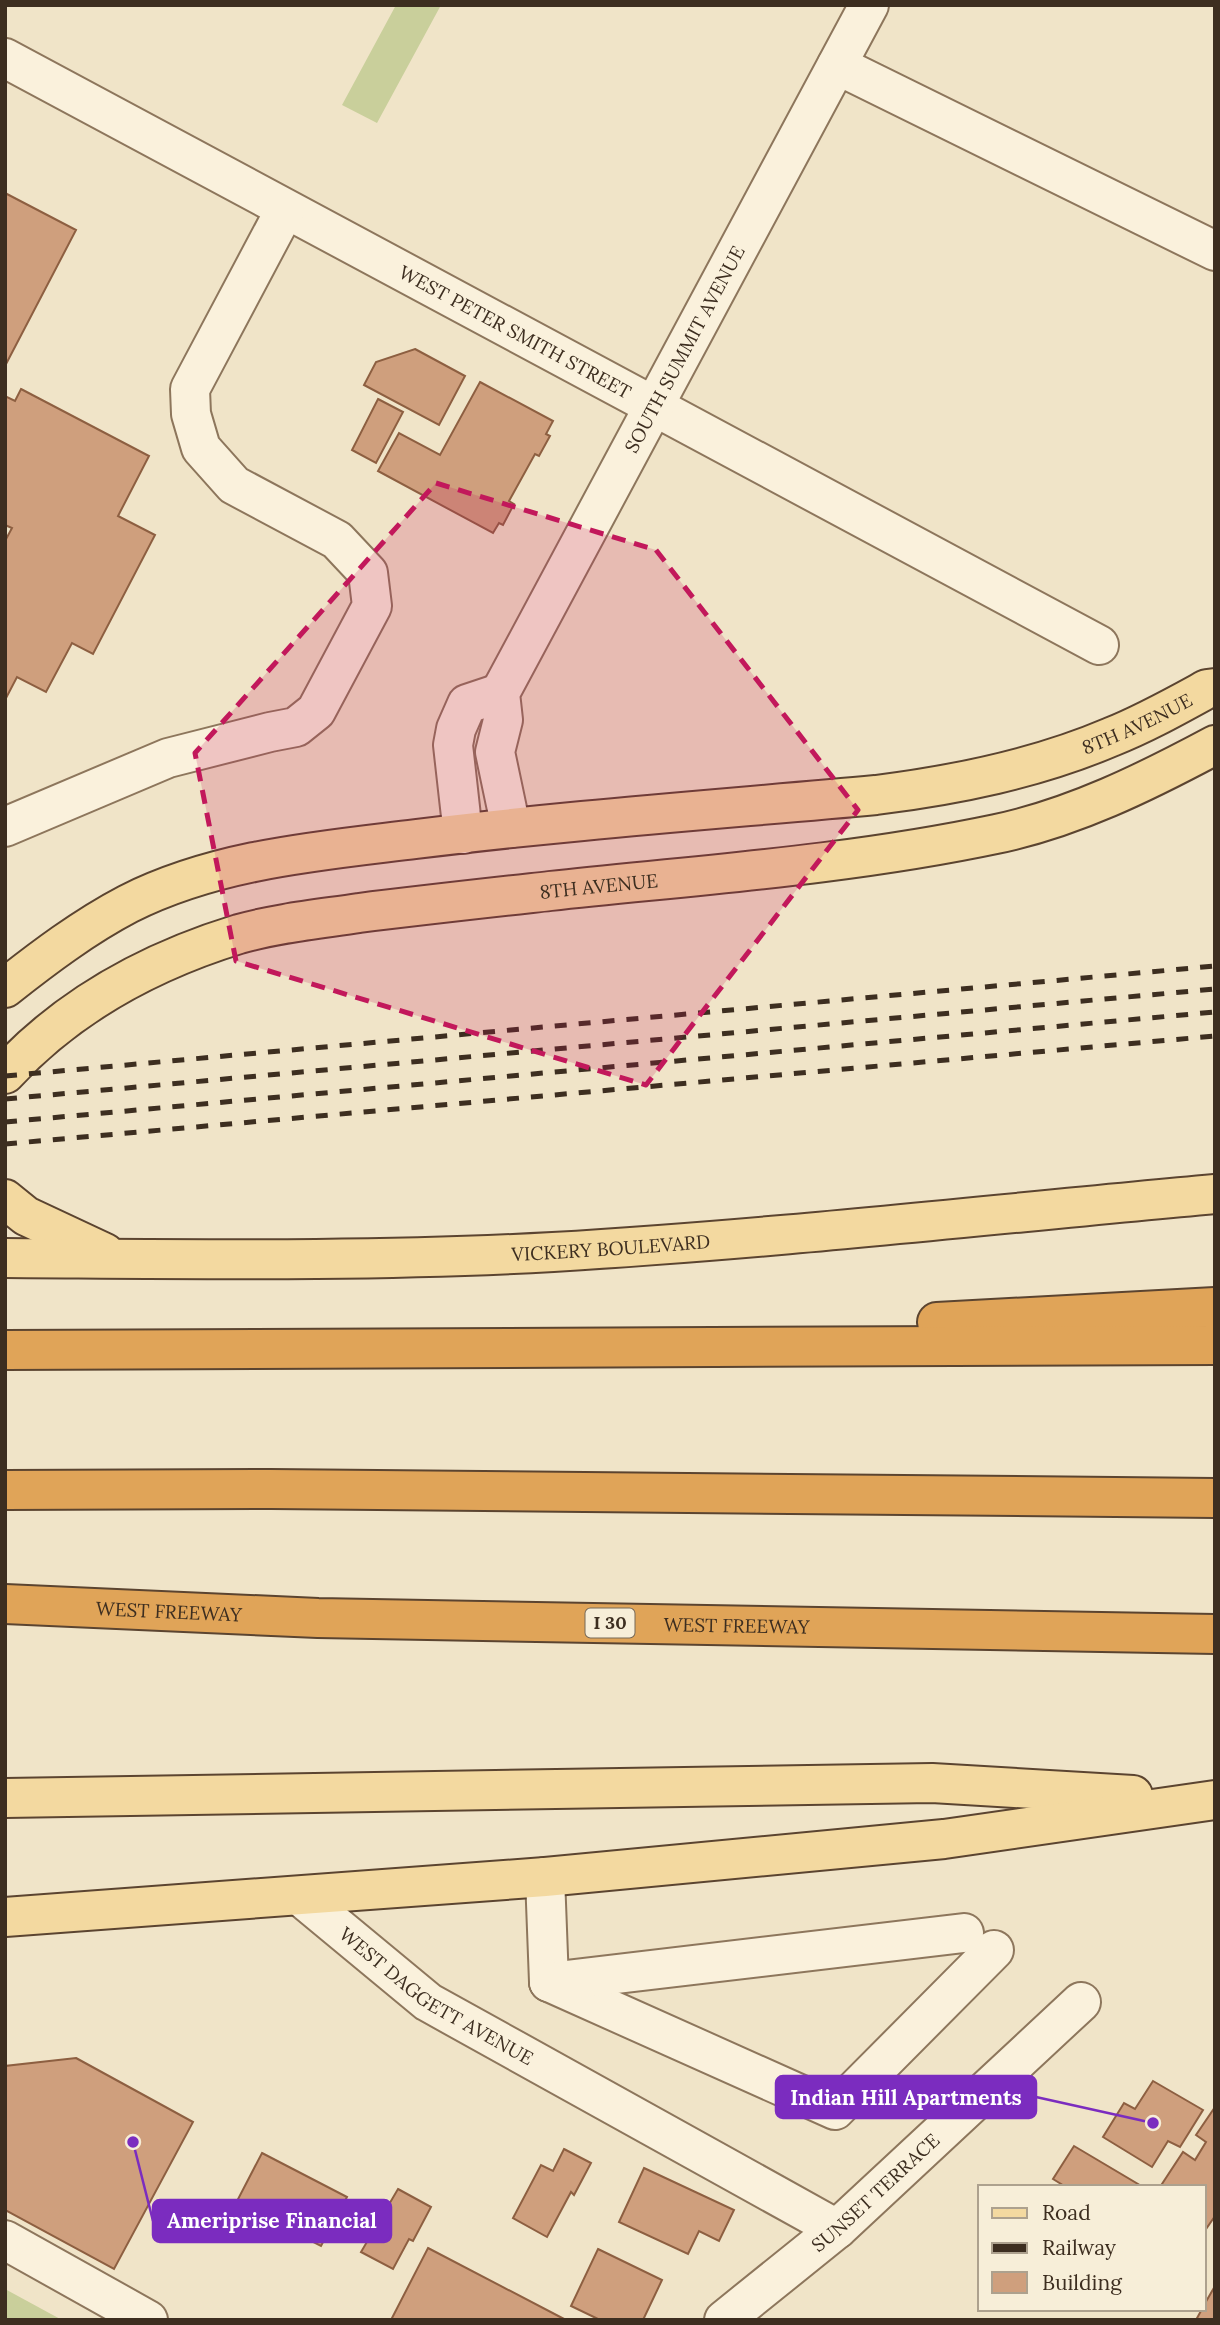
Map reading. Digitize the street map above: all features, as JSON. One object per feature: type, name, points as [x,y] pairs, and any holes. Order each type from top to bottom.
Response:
[{"type":"highway","points":[[442,1348],[1215,1307]]},
{"type":"highway","points":[[5,1350],[1215,1345]]},
{"type":"highway","points":[[5,1490],[299,1489],[1215,1498]]},
{"type":"highway","name":"WEST FREEWAY","points":[[5,1604],[318,1618],[1215,1634]]},
{"type":"main road","name":"8TH AVENUE","points":[[5,988],[83,930],[128,904],[230,867],[294,854],[511,828],[930,788],[994,775],[1110,738],[1162,714],[1207,688],[1215,688]]},
{"type":"main road","name":"8TH AVENUE","points":[[5,1074],[61,1022],[91,1001],[133,977],[197,948],[243,933],[307,920],[450,901],[803,865],[999,833],[1066,815],[1166,771],[1215,745]]},
{"type":"main road","name":"VICKERY BOULEVARD","points":[[5,1258],[421,1258],[553,1252],[694,1243],[1215,1194]]},
{"type":"main road","points":[[6,1199],[26,1216],[117,1259]]},
{"type":"main road","points":[[5,1798],[932,1783],[1215,1800]]},
{"type":"main road","points":[[5,1917],[545,1877],[944,1839],[1215,1800]]},
{"type":"street","name":"SOUTH SUMMIT AVENUE","points":[[500,693],[837,65],[865,6]]},
{"type":"street","name":"WEST PETER SMITH STREET","points":[[5,58],[1099,645]]},
{"type":"street","points":[[837,65],[1215,251]]},
{"type":"street","points":[[5,827],[168,758],[296,727],[316,711],[372,607],[368,573],[337,540],[234,485],[201,448],[191,414],[190,389],[285,210]]},
{"type":"street","points":[[463,834],[453,745],[456,729],[467,704],[500,693],[503,720],[495,752],[511,828]]},
{"type":"street","points":[[545,1877],[549,1982]]},
{"type":"street","name":"WEST DAGGETT AVENUE","points":[[300,1896],[428,2002],[837,2230]]},
{"type":"street","points":[[979,1942],[835,2110],[549,1982],[979,1942]]},
{"type":"street","name":"SUNSET TERRACE","points":[[723,2320],[837,2230],[1081,2002]]},
{"type":"street","points":[[5,2240],[148,2320]]},
{"type":"highlighted area","points":[[436,483],[656,550],[858,810],[646,1085],[236,961],[195,753]]},
{"type":"green space","points":[[396,5],[441,5],[377,123],[342,105]]},
{"type":"green space","points":[[5,2289],[62,2320],[5,2320]]},
{"type":"building","points":[[5,193],[76,230],[5,366]]},
{"type":"building","points":[[415,349],[465,376],[439,425],[364,385],[376,362]]},
{"type":"building","points":[[480,382],[553,421],[546,434],[550,436],[539,456],[535,454],[509,501],[514,504],[503,525],[499,523],[493,533],[378,471],[399,433],[440,455]]},
{"type":"building","points":[[21,389],[149,456],[118,516],[155,535],[93,654],[72,643],[46,692],[17,677],[5,700],[5,541],[12,528],[5,525],[5,396],[15,401]]},
{"type":"building","points":[[378,399],[403,412],[376,463],[352,450]]},
{"type":"building","points":[[76,2058],[193,2122],[114,2269],[5,2210],[5,2066]]},
{"type":"building","points":[[1153,2081],[1203,2110],[1180,2147],[1168,2141],[1152,2167],[1103,2137],[1124,2103],[1135,2109]]},
{"type":"building","points":[[1215,2107],[1215,2216],[1206,2229],[1206,2185],[1161,2185],[1183,2152],[1195,2160],[1206,2142],[1196,2135]]},
{"type":"building","points":[[1074,2146],[1140,2185],[1063,2185],[1053,2179]]},
{"type":"building","points":[[564,2149],[591,2163],[574,2195],[571,2192],[547,2237],[513,2218],[541,2165],[553,2171]]},
{"type":"building","points":[[262,2153],[347,2197],[321,2246],[236,2203]]},
{"type":"building","points":[[644,2168],[734,2210],[719,2241],[699,2231],[688,2254],[619,2222]]},
{"type":"building","points":[[398,2189],[431,2207],[413,2241],[409,2239],[393,2269],[361,2252]]},
{"type":"building","points":[[428,2248],[566,2320],[391,2320]]},
{"type":"building","points":[[598,2249],[662,2280],[643,2320],[600,2320],[571,2306]]},
{"type":"building","points":[[1215,2286],[1215,2320],[1196,2320],[1201,2311],[1206,2311],[1206,2302]]},
{"type":"railway","points":[[5,1076],[1215,966]]},
{"type":"railway","points":[[5,1099],[1215,989]]},
{"type":"railway","points":[[5,1122],[1215,1012]]},
{"type":"railway","points":[[5,1144],[1215,1036]]},
{"type":"place","name":"Indian Hill Apartments","points":[[1153,2123]]},
{"type":"place","name":"Ameriprise Financial","points":[[133,2142]]}]
